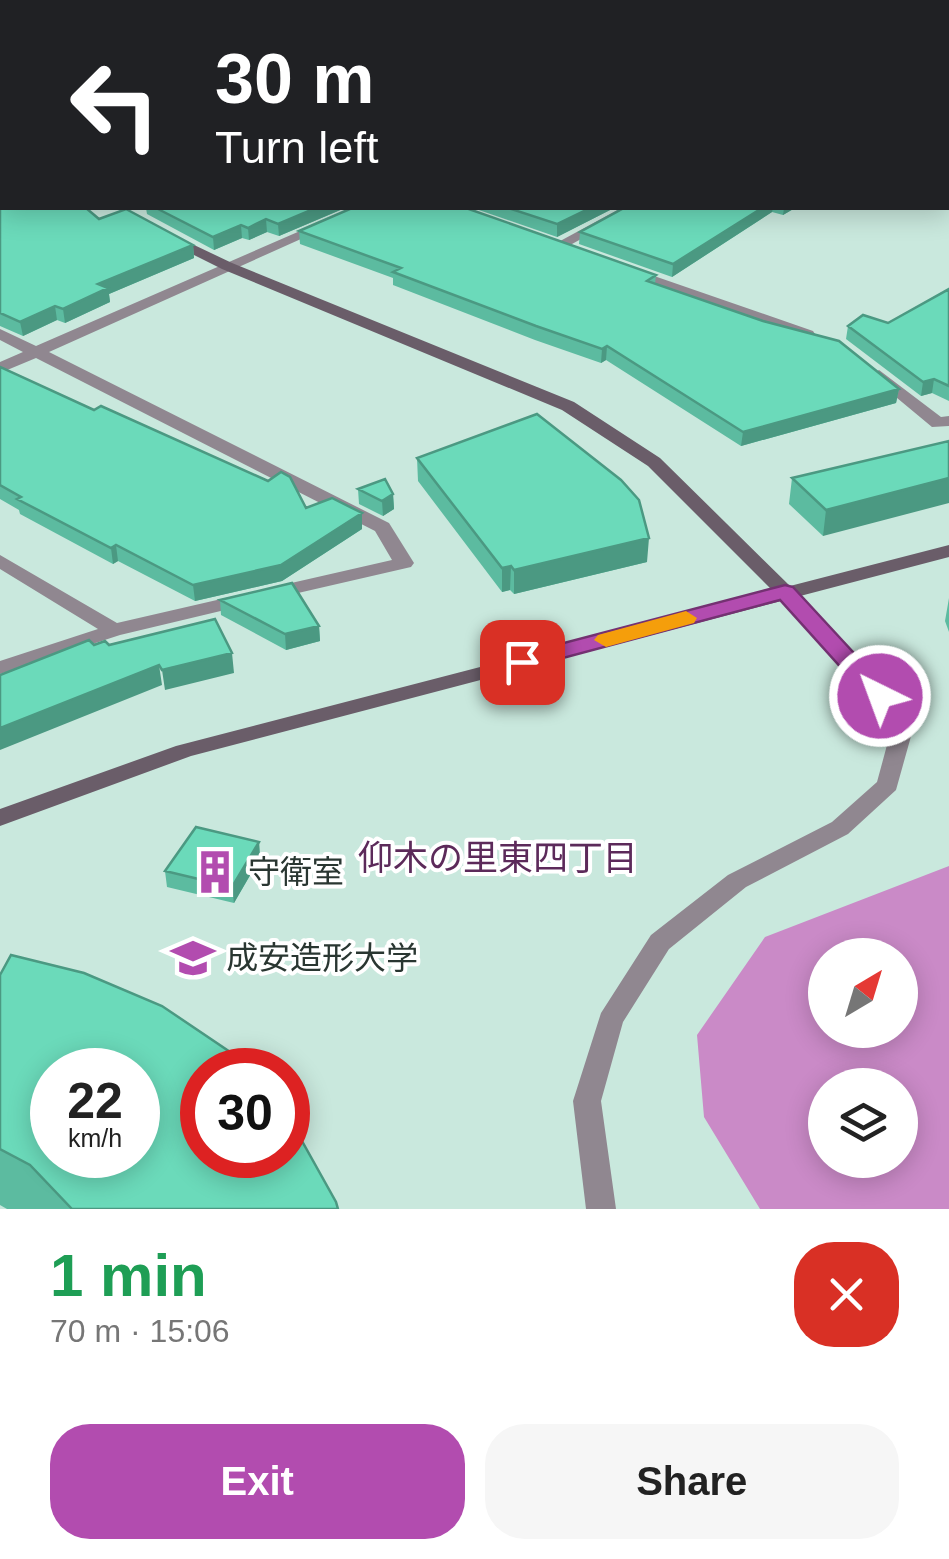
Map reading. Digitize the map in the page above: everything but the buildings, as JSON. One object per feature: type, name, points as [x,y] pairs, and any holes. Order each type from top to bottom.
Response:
[{"type":"street","points":[[0,368],[358,210]]},
{"type":"street","points":[[558,246],[626,210]]},
{"type":"street","points":[[157,231],[227,266],[568,406],[654,462],[785,592],[904,722],[888,784],[840,828],[738,881],[660,942],[610,1020],[586,1101],[601,1209]]},
{"type":"street","points":[[540,240],[576,252]]},
{"type":"street","points":[[612,265],[827,342]]},
{"type":"street","points":[[0,334],[382,527],[404,562],[114,630],[0,668]]},
{"type":"street","points":[[861,360],[938,423],[949,420]]},
{"type":"street","points":[[0,818],[184,751],[949,550]]},
{"type":"street","points":[[0,561],[114,630]]},
{"type":"shaded area","points":[[949,866],[949,1209],[760,1209],[704,1117],[697,1035],[765,937]]},
{"type":"slow traffic","points":[[606,640],[686,618]]},
{"type":"place","name":"守衛室","points":[[215,872]]},
{"type":"place","name":"成安造形大学","points":[[193,958]]},
{"type":"district","name":"仰木の里東四丁目","points":[[498,858]]},
{"type":"route","points":[[522,662],[785,592],[880,696]]}]
